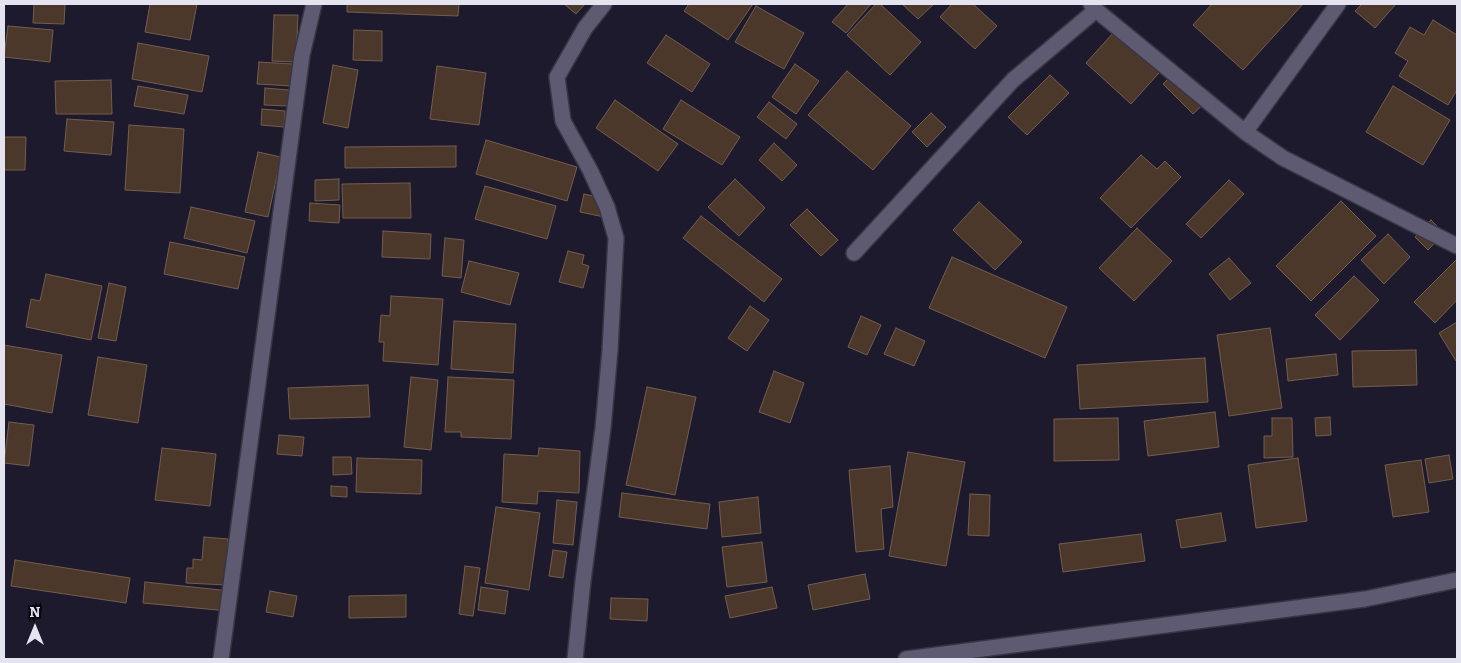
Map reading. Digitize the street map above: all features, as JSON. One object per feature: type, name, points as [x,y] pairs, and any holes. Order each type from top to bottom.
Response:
[{"type":"street","points":[[221,659],[302,55],[314,4]]},
{"type":"street","points":[[575,659],[603,428],[610,350],[616,238],[607,207],[590,170],[562,121],[557,77],[585,28],[604,4]]},
{"type":"street","points":[[1245,132],[1338,4]]},
{"type":"street","points":[[854,252],[1013,80],[1093,7],[1245,132],[1283,158],[1457,246]]},
{"type":"street","points":[[906,659],[1365,598],[1457,580]]},
{"type":"building","points":[[34,4],[65,4],[64,24],[33,23]]},
{"type":"building","points":[[150,4],[197,4],[190,40],[145,32]]},
{"type":"building","points":[[347,4],[459,4],[458,16],[347,12]]},
{"type":"building","points":[[564,4],[585,4],[576,14]]},
{"type":"building","points":[[689,4],[753,4],[728,40],[684,11]]},
{"type":"building","points":[[848,4],[871,4],[846,33],[832,22]]},
{"type":"building","points":[[876,4],[880,4],[921,42],[890,75],[847,35]]},
{"type":"building","points":[[902,4],[934,4],[918,19]]},
{"type":"building","points":[[952,4],[973,4],[997,26],[975,49],[940,17]]},
{"type":"building","points":[[1212,4],[1303,4],[1243,70],[1193,25]]},
{"type":"building","points":[[1362,4],[1396,4],[1375,28],[1355,11]]},
{"type":"building","points":[[756,6],[804,33],[784,69],[735,42]]},
{"type":"building","points":[[274,15],[298,15],[296,62],[272,61]]},
{"type":"building","points":[[1433,20],[1457,35],[1457,90],[1448,105],[1399,76],[1408,61],[1395,53],[1410,27],[1424,35]]},
{"type":"building","points":[[1123,22],[1168,63],[1131,104],[1086,63]]},
{"type":"building","points":[[8,26],[53,30],[50,62],[4,57]]},
{"type":"building","points":[[354,30],[382,31],[382,61],[353,60]]},
{"type":"building","points":[[666,35],[710,64],[692,92],[647,63]]},
{"type":"building","points":[[138,43],[209,56],[202,92],[132,79]]},
{"type":"building","points":[[259,62],[293,64],[292,86],[257,84]]},
{"type":"building","points":[[795,64],[819,81],[796,114],[772,97]]},
{"type":"building","points":[[333,65],[358,70],[348,128],[323,123]]},
{"type":"building","points":[[437,66],[486,73],[479,125],[430,119]]},
{"type":"building","points":[[1179,68],[1210,98],[1193,114],[1163,84]]},
{"type":"building","points":[[847,71],[911,126],[873,170],[808,115]]},
{"type":"building","points":[[1050,75],[1069,93],[1027,135],[1008,117]]},
{"type":"building","points":[[111,80],[112,114],[56,114],[55,81]]},
{"type":"building","points":[[138,86],[188,95],[184,114],[134,106]]},
{"type":"building","points":[[1393,86],[1450,120],[1423,165],[1366,132]]},
{"type":"building","points":[[265,88],[289,90],[288,106],[264,105]]},
{"type":"building","points":[[615,100],[678,144],[658,171],[596,128]]},
{"type":"building","points":[[681,100],[740,137],[722,165],[663,129]]},
{"type":"building","points":[[769,102],[797,124],[786,139],[757,117]]},
{"type":"building","points":[[262,109],[285,111],[284,127],[261,125]]},
{"type":"building","points":[[931,113],[946,127],[927,147],[912,132]]},
{"type":"building","points":[[67,119],[114,122],[111,155],[64,151]]},
{"type":"building","points":[[129,125],[184,129],[180,193],[125,190]]},
{"type":"building","points":[[4,137],[26,137],[25,170],[4,170]]},
{"type":"building","points":[[486,140],[577,167],[567,201],[476,174]]},
{"type":"building","points":[[774,143],[797,165],[782,181],[759,160]]},
{"type":"building","points":[[456,146],[456,167],[345,168],[345,147]]},
{"type":"building","points":[[258,152],[281,157],[268,217],[245,212]]},
{"type":"building","points":[[1141,155],[1157,169],[1165,161],[1181,177],[1131,228],[1100,198]]},
{"type":"building","points":[[339,179],[339,200],[315,201],[315,180]]},
{"type":"building","points":[[735,179],[765,208],[739,236],[708,207]]},
{"type":"building","points":[[1229,180],[1244,194],[1201,238],[1186,224]]},
{"type":"building","points":[[410,183],[411,218],[343,218],[342,184]]},
{"type":"building","points":[[485,186],[556,206],[547,239],[475,219]]},
{"type":"building","points":[[584,194],[607,199],[604,217],[580,212]]},
{"type":"building","points":[[1341,201],[1376,236],[1311,301],[1276,266]]},
{"type":"building","points":[[979,202],[1022,242],[995,270],[953,230]]},
{"type":"building","points":[[310,203],[340,205],[339,223],[309,221]]},
{"type":"building","points":[[191,207],[255,221],[247,253],[184,238]]},
{"type":"building","points":[[807,209],[838,240],[821,256],[790,225]]},
{"type":"building","points":[[701,216],[782,279],[764,302],[683,238]]},
{"type":"building","points":[[1431,220],[1444,233],[1428,250],[1415,237]]},
{"type":"building","points":[[1137,228],[1172,261],[1134,301],[1099,268]]},
{"type":"building","points":[[383,231],[431,234],[430,259],[382,257]]},
{"type":"building","points":[[1388,234],[1410,257],[1384,284],[1361,260]]},
{"type":"building","points":[[445,238],[464,240],[461,278],[442,276]]},
{"type":"building","points":[[170,242],[245,257],[238,289],[164,274]]},
{"type":"building","points":[[568,251],[584,255],[582,264],[589,266],[583,288],[559,282]]},
{"type":"building","points":[[952,257],[1067,307],[1045,358],[929,308]]},
{"type":"building","points":[[1229,258],[1251,283],[1230,300],[1209,274]]},
{"type":"building","points":[[1457,259],[1457,300],[1435,323],[1414,302]]},
{"type":"building","points":[[469,261],[519,273],[510,305],[461,292]]},
{"type":"building","points":[[46,274],[102,286],[91,340],[26,327],[31,299],[40,301]]},
{"type":"building","points":[[1354,276],[1379,300],[1340,340],[1315,315]]},
{"type":"building","points":[[109,283],[126,287],[116,341],[98,338]]},
{"type":"building","points":[[391,296],[443,299],[438,365],[383,361],[384,342],[379,342],[381,315],[390,316]]},
{"type":"building","points":[[750,306],[769,320],[747,351],[728,338]]},
{"type":"building","points":[[861,316],[881,325],[867,355],[848,347]]},
{"type":"building","points":[[454,321],[516,324],[513,373],[451,369]]},
{"type":"building","points":[[1457,322],[1457,360],[1456,361],[1439,333]]},
{"type":"building","points":[[896,328],[925,341],[914,366],[884,354]]},
{"type":"building","points":[[1270,328],[1282,408],[1229,416],[1217,335]]},
{"type":"building","points":[[4,345],[62,355],[52,413],[4,404]]},
{"type":"building","points":[[1416,350],[1417,385],[1353,387],[1352,351]]},
{"type":"building","points":[[1336,354],[1338,375],[1288,381],[1286,359]]},
{"type":"building","points":[[98,357],[147,365],[138,423],[88,415]]},
{"type":"building","points":[[1205,358],[1208,402],[1080,409],[1077,365]]},
{"type":"building","points":[[774,371],[804,383],[790,423],[759,412]]},
{"type":"building","points":[[411,377],[438,380],[431,450],[404,447]]},
{"type":"building","points":[[448,377],[514,380],[511,439],[461,437],[461,432],[445,432]]},
{"type":"building","points":[[368,385],[370,417],[290,419],[288,388]]},
{"type":"building","points":[[647,387],[696,397],[675,495],[626,485]]},
{"type":"building","points":[[1215,412],[1219,447],[1148,456],[1144,421]]},
{"type":"building","points":[[1330,417],[1331,435],[1316,436],[1315,418]]},
{"type":"building","points":[[1118,418],[1119,460],[1054,461],[1054,419]]},
{"type":"building","points":[[1272,418],[1292,418],[1293,457],[1264,458],[1264,436],[1272,436]]},
{"type":"building","points":[[9,422],[34,425],[29,466],[4,463]]},
{"type":"building","points":[[279,435],[304,437],[302,456],[277,454]]},
{"type":"building","points":[[162,448],[216,454],[210,506],[155,500]]},
{"type":"building","points":[[539,448],[580,451],[579,493],[538,491],[537,504],[502,502],[504,454],[538,456]]},
{"type":"building","points":[[908,452],[965,462],[946,566],[889,556]]},
{"type":"building","points":[[1449,455],[1453,479],[1429,483],[1425,459]]},
{"type":"building","points":[[333,457],[351,457],[352,474],[333,475]]},
{"type":"building","points":[[357,458],[422,460],[421,494],[356,492]]},
{"type":"building","points":[[1298,458],[1307,521],[1256,528],[1248,465]]},
{"type":"building","points":[[1421,460],[1429,512],[1393,517],[1385,465]]},
{"type":"building","points":[[890,466],[893,507],[881,509],[884,549],[856,552],[849,470]]},
{"type":"building","points":[[331,486],[347,487],[347,497],[331,496]]},
{"type":"building","points":[[622,493],[710,504],[707,529],[619,517]]},
{"type":"building","points":[[970,494],[990,495],[989,536],[968,535]]},
{"type":"building","points":[[758,497],[761,533],[722,537],[719,502]]},
{"type":"building","points":[[557,500],[577,502],[573,545],[553,543]]},
{"type":"building","points":[[496,507],[540,513],[529,590],[485,583]]},
{"type":"building","points":[[1221,513],[1226,541],[1181,548],[1176,520]]},
{"type":"building","points":[[1141,534],[1145,561],[1063,572],[1059,544]]},
{"type":"building","points":[[204,537],[228,539],[226,585],[186,583],[187,568],[193,568],[193,559],[202,560]]},
{"type":"building","points":[[762,542],[767,582],[727,587],[722,547]]},
{"type":"building","points":[[553,550],[567,552],[563,578],[549,576]]},
{"type":"building","points":[[15,560],[130,578],[126,603],[11,586]]},
{"type":"building","points":[[465,566],[480,568],[473,616],[459,614]]},
{"type":"building","points":[[865,574],[870,599],[813,610],[808,585]]},
{"type":"building","points":[[145,582],[230,591],[228,611],[143,603]]},
{"type":"building","points":[[481,587],[508,591],[505,614],[478,610]]},
{"type":"building","points":[[772,587],[777,608],[730,618],[725,596]]},
{"type":"building","points":[[270,591],[297,596],[293,617],[266,612]]},
{"type":"building","points":[[406,595],[406,617],[349,618],[349,596]]},
{"type":"building","points":[[611,598],[648,599],[647,621],[610,619]]}]
